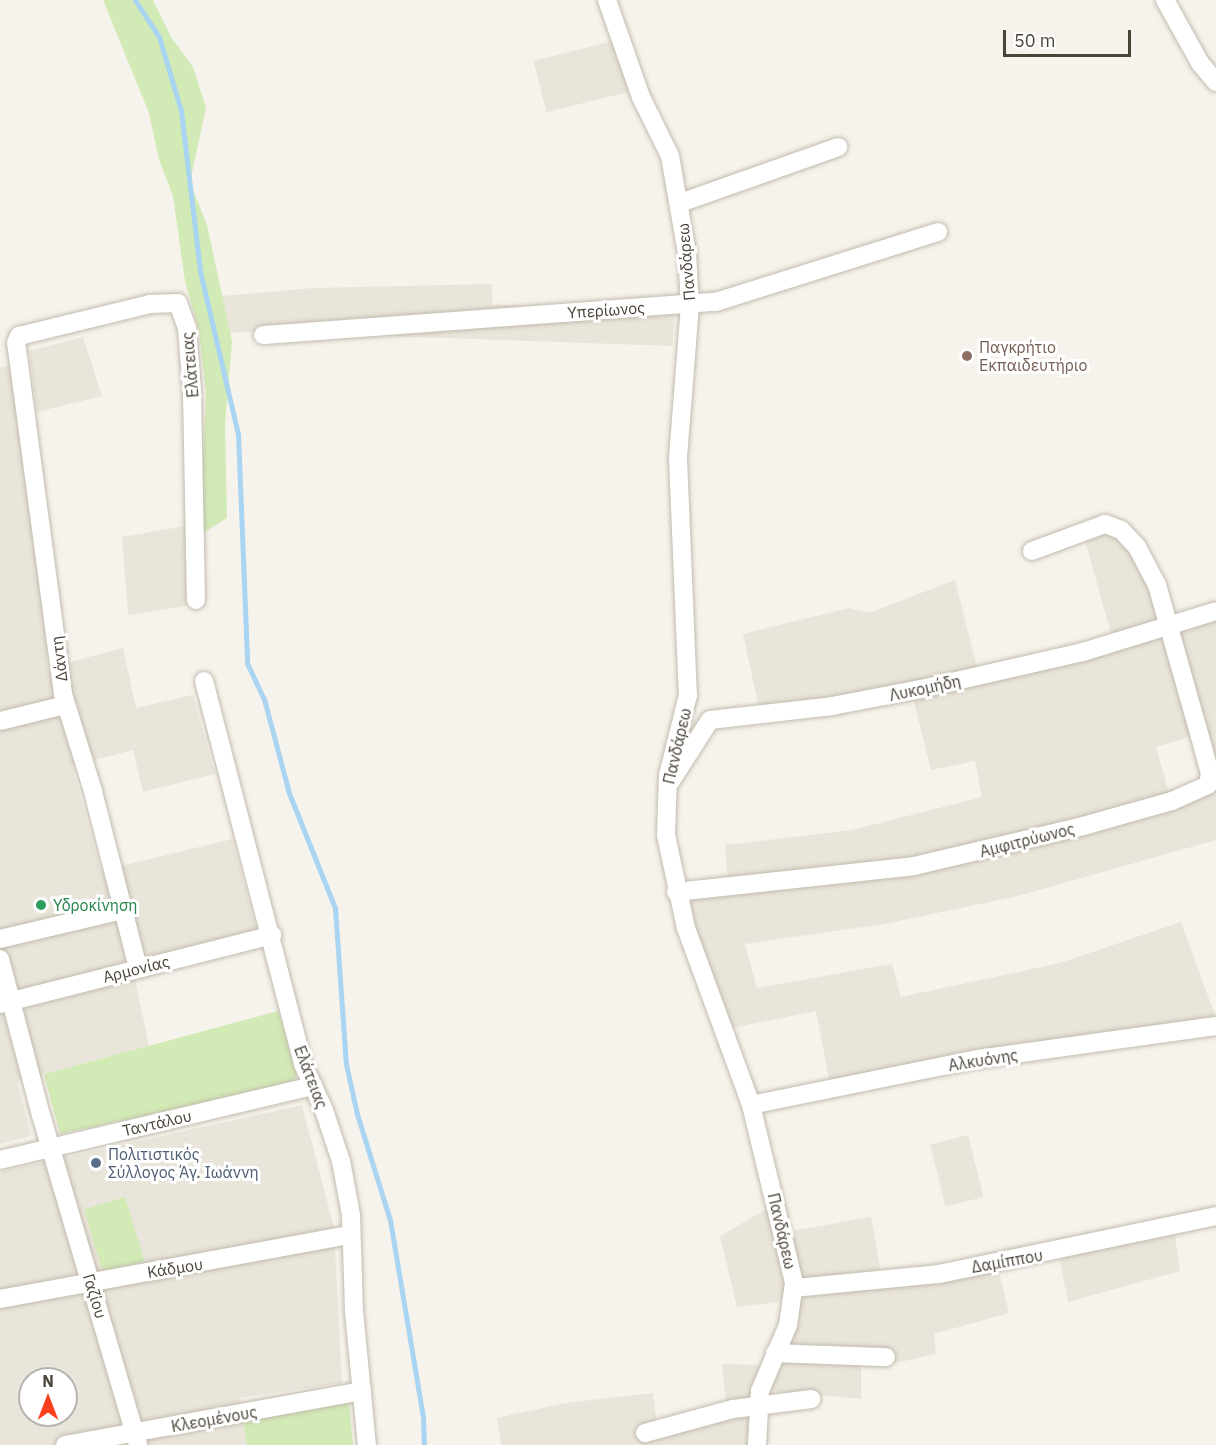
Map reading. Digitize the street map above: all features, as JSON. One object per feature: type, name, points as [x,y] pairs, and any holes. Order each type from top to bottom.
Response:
[{"type":"street","name":"Πανδάρεω","points":[[607,0],[641,97],[670,156],[680,203],[690,305],[678,459],[688,695],[666,791],[668,849],[676,892],[693,951],[751,1106],[794,1288],[788,1325],[765,1374],[758,1404],[757,1445]]},
{"type":"street","points":[[1165,0],[1200,63],[1216,82]]},
{"type":"street","points":[[680,203],[838,147]]},
{"type":"street","name":"Υπερίωνος","points":[[263,335],[690,305],[737,297],[938,232]]},
{"type":"street","name":"Ελάτειας","points":[[16,343],[19,336],[150,304],[174,300],[178,303],[187,328],[192,392],[196,600]]},
{"type":"street","name":"Δάντη","points":[[16,343],[65,705],[93,791],[138,968]]},
{"type":"street","name":"Αμφιτρύωνος","points":[[676,892],[914,866],[1083,826],[1203,789],[1210,774],[1149,566],[1128,537],[1114,526],[1090,527],[1032,551]]},
{"type":"street","name":"Λυκομήδη","points":[[666,791],[710,720],[832,706],[921,689],[1083,652],[1216,610]]},
{"type":"street","name":"Ελάτειας","points":[[204,681],[272,935],[300,1054],[341,1161],[351,1215],[350,1235],[367,1445]]},
{"type":"street","points":[[0,720],[65,705]]},
{"type":"street","points":[[0,939],[123,910]]},
{"type":"street","name":"Αρμονίας","points":[[5,1003],[272,935]]},
{"type":"street","name":"Γαζίου","points":[[0,959],[5,1003],[52,1147],[137,1439]]},
{"type":"street","name":"Αλκυόνης","points":[[751,1106],[978,1059],[1216,1026]]},
{"type":"street","name":"Ταντάλου","points":[[0,1160],[313,1086]]},
{"type":"street","name":"Δαμίππου","points":[[794,1288],[939,1274],[1216,1216]]},
{"type":"street","name":"Κάδμου","points":[[0,1299],[350,1235]]},
{"type":"street","points":[[775,1353],[886,1357]]},
{"type":"street","name":"Κλεομένους","points":[[65,1445],[137,1439],[362,1391]]},
{"type":"street","points":[[645,1433],[758,1404],[811,1399]]},
{"type":"shaded area","points":[[617,40],[630,91],[546,112],[534,61]]},
{"type":"shaded area","points":[[492,284],[493,313],[230,333],[222,296],[313,288]]},
{"type":"shaded area","points":[[362,300],[674,311],[673,346],[361,335]]},
{"type":"shaded area","points":[[83,337],[102,396],[37,412],[29,351]]},
{"type":"shaded area","points":[[12,365],[36,536],[48,668],[123,648],[136,708],[193,695],[215,774],[143,792],[133,750],[72,766],[101,871],[232,839],[261,947],[135,979],[149,1046],[17,1081],[31,1136],[0,1144],[0,367]]},
{"type":"shaded area","points":[[185,526],[186,606],[128,615],[122,537]]},
{"type":"shaded area","points":[[1107,530],[1134,554],[1142,569],[1159,623],[1112,637],[1084,537]]},
{"type":"shaded area","points":[[955,580],[977,668],[876,692],[759,708],[743,634],[849,608],[869,613]]},
{"type":"shaded area","points":[[1216,620],[1216,775],[1175,633]]},
{"type":"shaded area","points":[[1163,638],[1192,736],[1156,747],[1169,793],[984,844],[894,861],[728,880],[725,845],[852,830],[982,797],[975,761],[931,770],[913,698]]},
{"type":"shaded area","points":[[1216,791],[1216,840],[1014,897],[884,924],[745,944],[757,988],[892,964],[901,997],[1060,963],[1181,922],[1216,1018],[830,1084],[816,1011],[732,1028],[691,914],[692,894],[758,890],[1180,805]]},
{"type":"shaded area","points":[[302,1105],[334,1228],[342,1383],[239,1398],[247,1445],[0,1445],[0,1172]]},
{"type":"shaded area","points":[[968,1135],[983,1197],[946,1207],[930,1144]]},
{"type":"shaded area","points":[[770,1207],[788,1294],[778,1302],[737,1307],[720,1236]]},
{"type":"shaded area","points":[[871,1217],[881,1274],[800,1288],[790,1231]]},
{"type":"shaded area","points":[[1174,1228],[1180,1271],[1068,1302],[1059,1255]]},
{"type":"shaded area","points":[[998,1267],[1009,1313],[934,1334],[936,1354],[891,1364],[861,1361],[861,1399],[768,1390],[799,1298]]},
{"type":"shaded area","points":[[722,1364],[760,1365],[751,1445],[501,1445],[497,1418],[565,1403],[653,1393],[658,1433],[727,1413]]},
{"type":"green space","points":[[103,0],[153,0],[171,37],[193,67],[206,108],[190,182],[207,225],[232,341],[225,425],[227,518],[200,535],[206,393],[199,331],[185,281],[173,196],[159,160],[149,113]]},
{"type":"green space","points":[[278,1011],[297,1071],[294,1084],[60,1134],[44,1074]]},
{"type":"green space","points":[[125,1197],[145,1261],[103,1274],[84,1210]]},
{"type":"green space","points":[[349,1402],[353,1445],[247,1445],[243,1420]]},
{"type":"waterway","points":[[135,0],[159,37],[181,111],[200,271],[238,434],[247,663],[264,699],[289,793],[335,908],[346,1064],[357,1114],[390,1220],[423,1418],[424,1445]]},
{"type":"place","name":"Παγκρήτιο Εκπαιδευτήριο","points":[[967,356]]},
{"type":"place","name":"Υδροκίνηση","points":[[41,905]]},
{"type":"place","name":"Πολιτιστικός Σύλλογος Άγ. Ιωάννη","points":[[96,1163]]}]
